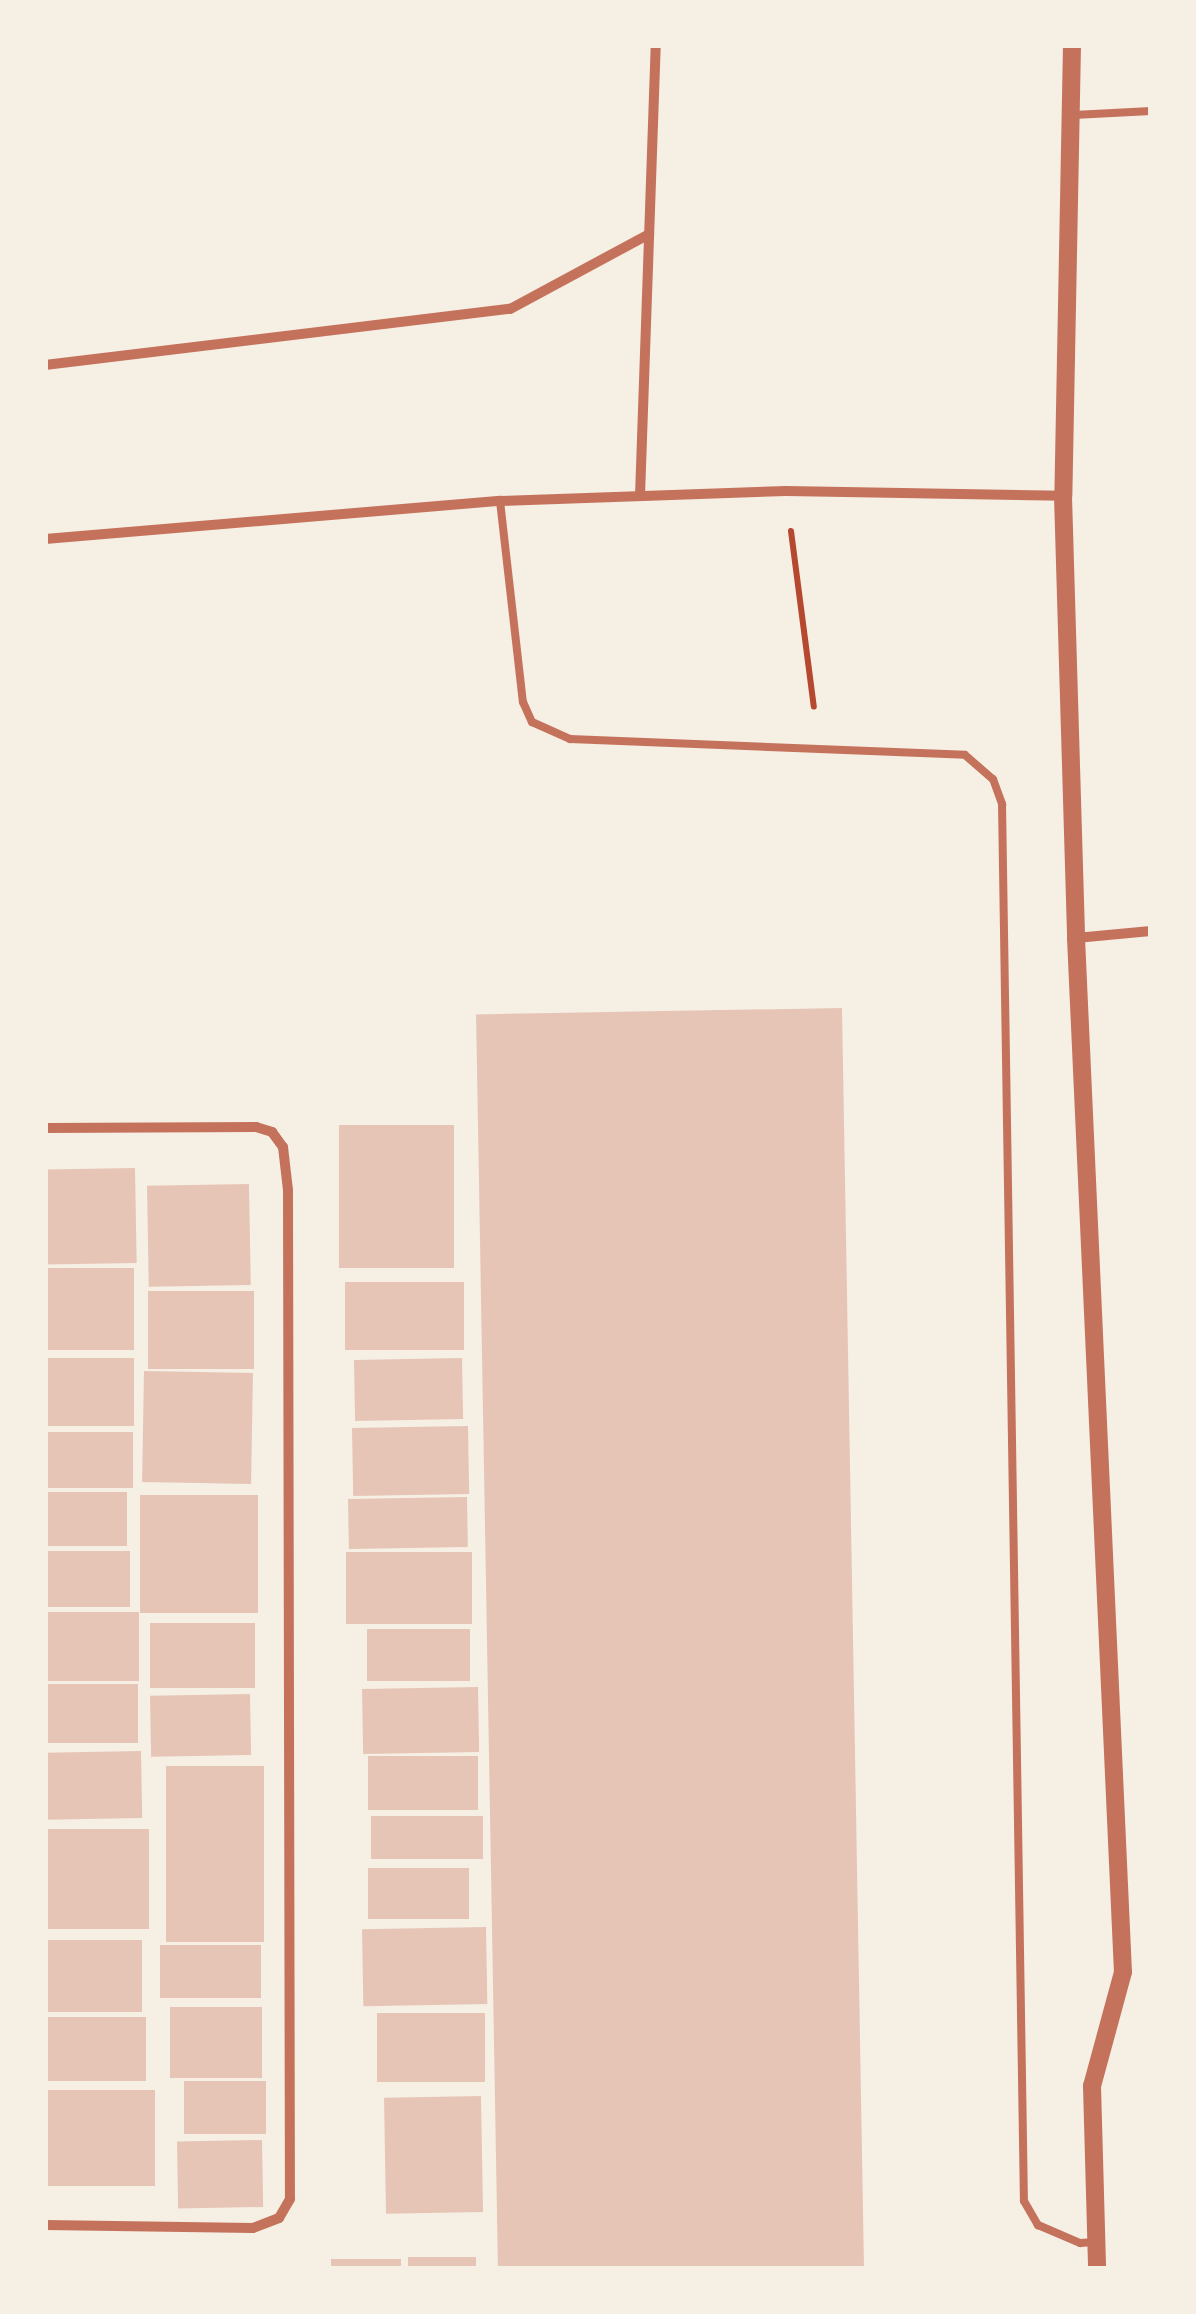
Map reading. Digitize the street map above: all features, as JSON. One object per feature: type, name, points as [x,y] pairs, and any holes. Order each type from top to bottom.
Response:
[{"type":"street","points":[[640,496],[656,45]]},
{"type":"street","points":[[1072,45],[1063,496],[1076,938],[1123,1972],[1092,2086],[1097,2269]]},
{"type":"street","points":[[45,365],[510,309],[649,234]]},
{"type":"street","points":[[45,539],[500,501],[786,492],[1063,496]]},
{"type":"street","points":[[1076,938],[1151,930]]},
{"type":"street","points":[[45,1128],[256,1127],[272,1132],[283,1147],[288,1190],[290,2199],[279,2218],[253,2228],[45,2225]]},
{"type":"lane","points":[[1069,115],[1151,110]]},
{"type":"lane","points":[[500,501],[523,702],[532,722],[570,739],[965,755],[993,779],[1002,804],[1024,2202],[1038,2225],[1080,2243],[1097,2242]]},
{"type":"path","points":[[786,492],[819,748]]},
{"type":"building","points":[[842,1008],[864,2269],[498,2269],[476,1014]]},
{"type":"building","points":[[339,1125],[454,1125],[454,1268],[339,1268]]},
{"type":"building","points":[[135,1168],[137,1263],[47,1265],[45,1170]]},
{"type":"building","points":[[249,1184],[251,1285],[149,1287],[147,1186]]},
{"type":"building","points":[[45,1268],[134,1268],[134,1350],[45,1350]]},
{"type":"building","points":[[345,1282],[464,1282],[464,1350],[345,1350]]},
{"type":"building","points":[[148,1291],[254,1291],[254,1369],[148,1369]]},
{"type":"building","points":[[45,1358],[134,1358],[134,1426],[45,1426]]},
{"type":"building","points":[[462,1358],[463,1419],[355,1421],[354,1360]]},
{"type":"building","points":[[144,1371],[253,1373],[251,1484],[142,1482]]},
{"type":"building","points":[[468,1426],[469,1494],[353,1496],[352,1428]]},
{"type":"building","points":[[45,1432],[133,1432],[133,1488],[45,1488]]},
{"type":"building","points":[[45,1492],[127,1492],[127,1546],[45,1546]]},
{"type":"building","points":[[140,1495],[258,1495],[258,1613],[140,1613]]},
{"type":"building","points":[[467,1497],[468,1547],[349,1549],[348,1499]]},
{"type":"building","points":[[45,1551],[130,1551],[130,1607],[45,1607]]},
{"type":"building","points":[[346,1552],[472,1552],[472,1624],[346,1624]]},
{"type":"building","points":[[45,1612],[139,1612],[139,1681],[45,1681]]},
{"type":"building","points":[[150,1623],[255,1623],[255,1688],[150,1688]]},
{"type":"building","points":[[367,1629],[470,1629],[470,1681],[367,1681]]},
{"type":"building","points":[[45,1684],[138,1684],[138,1743],[45,1743]]},
{"type":"building","points":[[478,1687],[479,1752],[363,1754],[362,1689]]},
{"type":"building","points":[[250,1694],[251,1755],[151,1757],[150,1696]]},
{"type":"building","points":[[141,1751],[142,1818],[46,1820],[45,1753]]},
{"type":"building","points":[[368,1756],[478,1756],[478,1810],[368,1810]]},
{"type":"building","points":[[166,1766],[264,1766],[264,1942],[166,1942]]},
{"type":"building","points":[[371,1816],[483,1816],[483,1859],[371,1859]]},
{"type":"building","points":[[45,1829],[149,1829],[149,1929],[45,1929]]},
{"type":"building","points":[[368,1868],[469,1868],[469,1919],[368,1919]]},
{"type":"building","points":[[486,1927],[487,2004],[363,2006],[362,1929]]},
{"type":"building","points":[[45,1940],[142,1940],[142,2012],[45,2012]]},
{"type":"building","points":[[160,1945],[261,1945],[261,1998],[160,1998]]},
{"type":"building","points":[[170,2007],[262,2007],[262,2078],[170,2078]]},
{"type":"building","points":[[377,2013],[485,2013],[485,2082],[377,2082]]},
{"type":"building","points":[[45,2017],[146,2017],[146,2081],[45,2081]]},
{"type":"building","points":[[184,2081],[266,2081],[266,2134],[184,2134]]},
{"type":"building","points":[[45,2090],[155,2090],[155,2186],[45,2186]]},
{"type":"building","points":[[481,2096],[483,2212],[386,2214],[384,2098]]},
{"type":"building","points":[[262,2140],[263,2207],[178,2208],[177,2141]]},
{"type":"building","points":[[408,2257],[476,2257],[476,2269],[408,2269]]},
{"type":"building","points":[[331,2259],[401,2259],[401,2269],[331,2269]]}]
